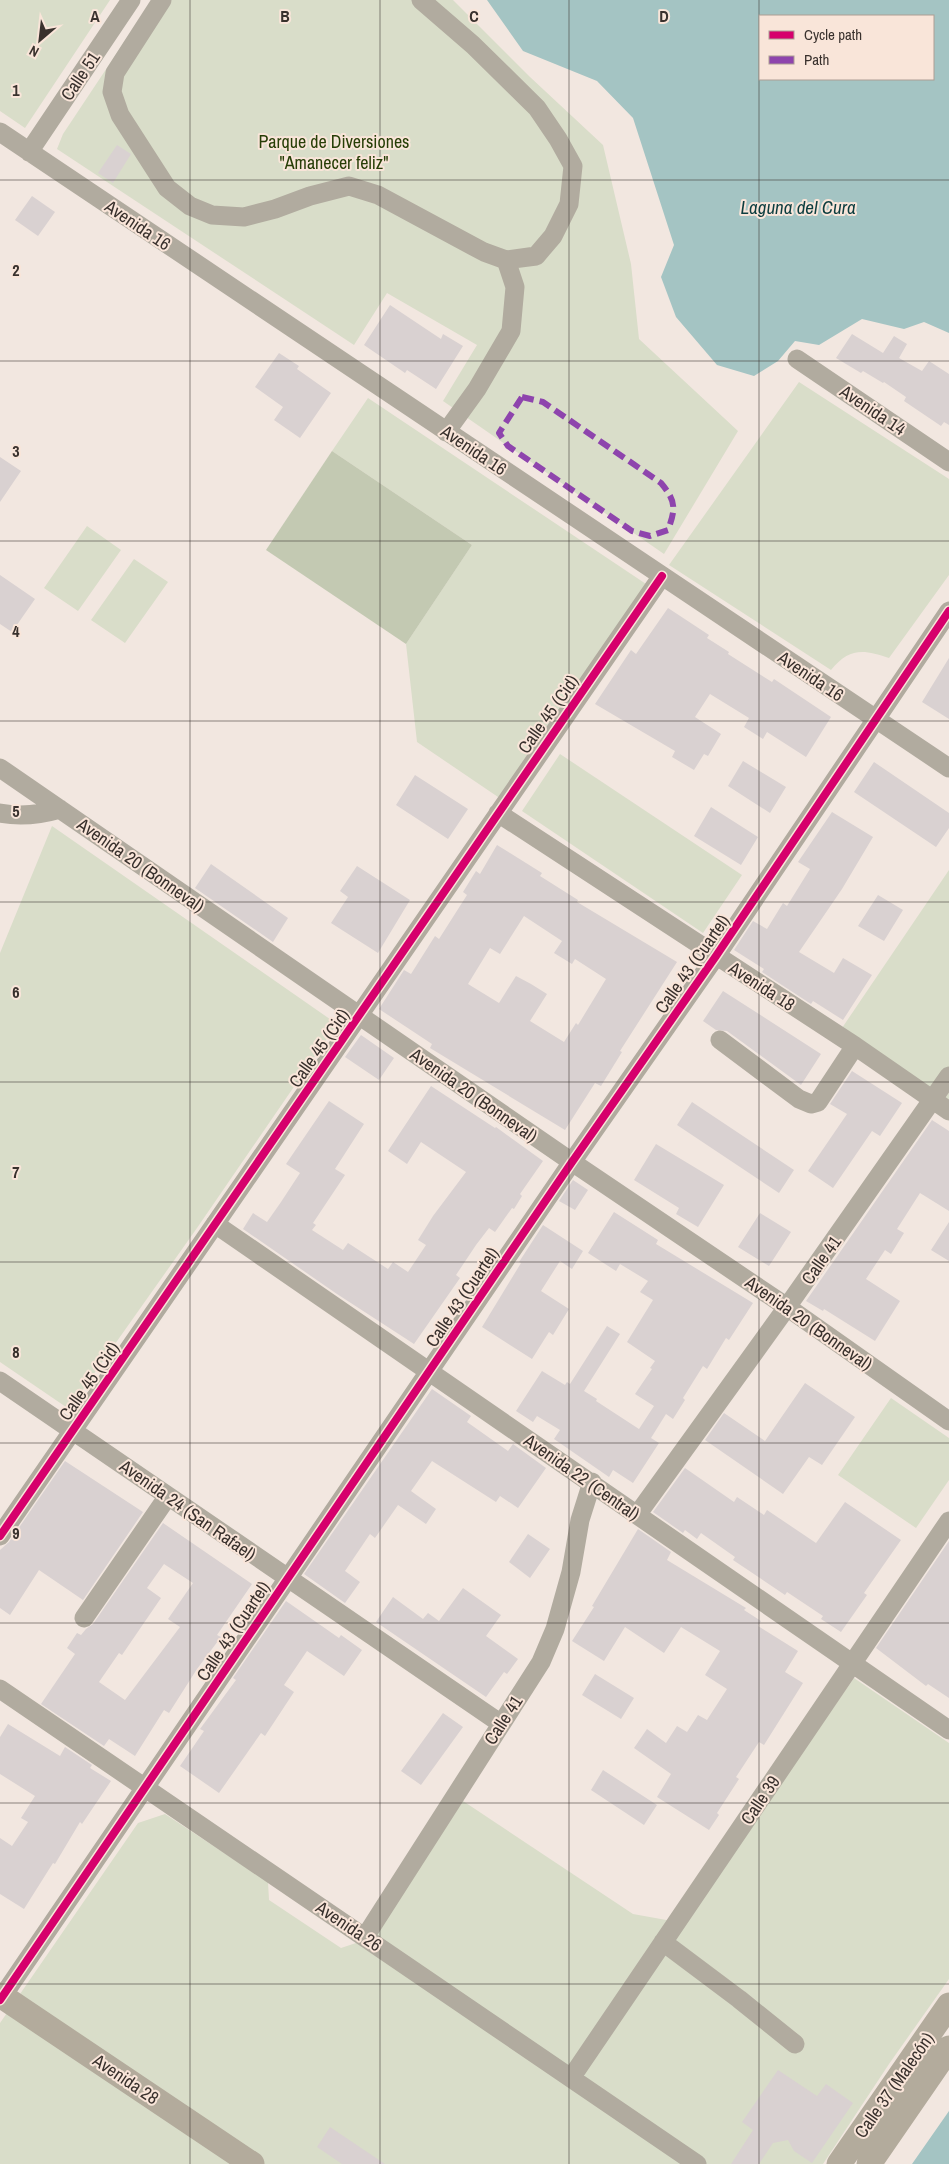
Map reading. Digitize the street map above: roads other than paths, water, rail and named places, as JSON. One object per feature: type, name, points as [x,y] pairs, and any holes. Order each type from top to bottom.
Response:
[{"type":"main road","name":"Avenida 28","points":[[1,1997],[252,2164]]},
{"type":"main road","name":"Calle 37 (Malecón)","points":[[839,2164],[949,2005]]},
{"type":"main road","name":"Calle 37 (Malecón)","points":[[870,2164],[949,2048]]},
{"type":"street","name":"Calle 51","points":[[29,152],[131,0]]},
{"type":"street","points":[[162,0],[115,73],[112,92],[120,115],[167,188],[190,206],[212,216],[244,217],[349,186],[378,195],[484,252],[506,260],[536,256],[553,236],[570,204],[572,166],[558,139],[537,108],[473,45],[420,0]]},
{"type":"street","name":"Avenida 16","points":[[0,132],[949,768]]},
{"type":"street","points":[[446,432],[477,390],[511,330],[515,287],[506,260]]},
{"type":"street","name":"Avenida 14","points":[[797,359],[949,462]]},
{"type":"street","name":"Calle 45 (Cid)","points":[[0,1536],[662,576]]},
{"type":"street","name":"Calle 43 (Cuartel)","points":[[1,1997],[572,1162],[716,956],[949,611]]},
{"type":"street","name":"Avenida 20 (Bonneval)","points":[[0,768],[949,1420]]},
{"type":"street","points":[[0,813],[18,816],[39,815],[60,809]]},
{"type":"street","name":"Avenida 18","points":[[498,813],[855,1046],[949,1111]]},
{"type":"street","points":[[720,1040],[799,1099],[811,1104],[818,1102],[855,1046]]},
{"type":"street","name":"Calle 41","points":[[637,1515],[788,1308],[949,1076]]},
{"type":"street","name":"Avenida 22 (Central)","points":[[215,1224],[592,1482],[949,1730]]},
{"type":"street","name":"Avenida 24 (San Rafael)","points":[[0,1380],[500,1723]]},
{"type":"street","name":"Calle 41","points":[[365,1936],[500,1723],[541,1662],[555,1629],[571,1572],[580,1520],[592,1482]]},
{"type":"street","points":[[84,1618],[168,1496]]},
{"type":"street","name":"Calle 39","points":[[571,2078],[949,1521]]},
{"type":"street","name":"Avenida 26","points":[[0,1689],[697,2164]]},
{"type":"street","points":[[663,1942],[739,1998],[795,2044]]},
{"type":"water","name":"Laguna del Cura","points":[[487,0],[949,0],[949,333],[924,322],[904,329],[862,319],[819,345],[795,341],[778,361],[754,376],[717,365],[676,317],[661,277],[674,245],[633,118],[597,81],[523,51]]},
{"type":"water","points":[[949,2111],[949,2164],[912,2164]]},
{"type":"park label","name":"Parque de Diversiones \"Amanecer feliz\"","points":[[334,151]]}]
